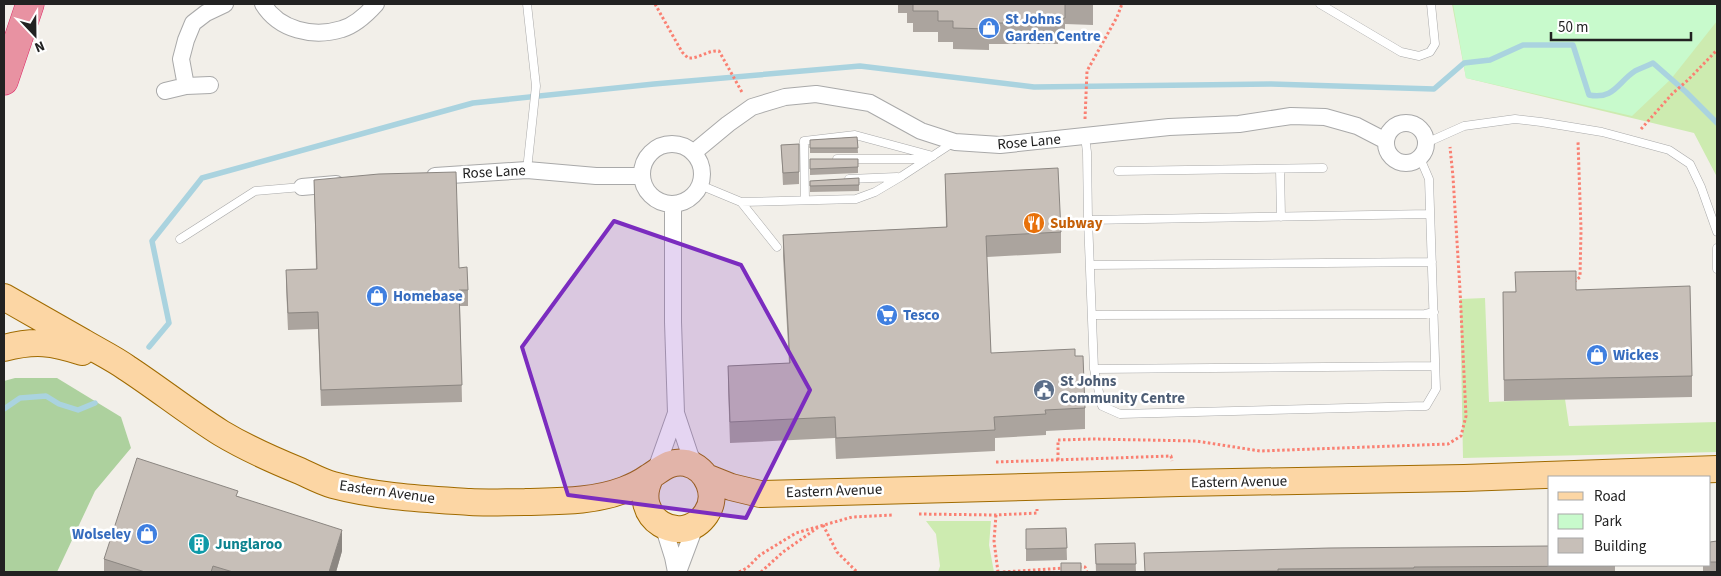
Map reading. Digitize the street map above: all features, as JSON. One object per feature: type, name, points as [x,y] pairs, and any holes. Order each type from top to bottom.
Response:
[{"type":"highway","points":[[4,81],[30,4]]},
{"type":"main road","name":"Eastern Avenue","points":[[4,297],[125,366],[223,434],[277,462],[332,485],[388,495],[473,502],[591,500],[625,490],[653,474]]},
{"type":"main road","name":"Eastern Avenue","points":[[4,348],[24,343],[45,342],[125,366]]},
{"type":"main road","points":[[686,463],[703,473],[709,483],[711,500],[703,516],[685,528],[668,528],[656,518],[645,495],[647,484],[653,474],[669,464],[686,463]]},
{"type":"main road","name":"Eastern Avenue","points":[[703,473],[731,487],[760,494],[1717,470]]},
{"type":"main road","name":"Eastern Avenue","points":[[703,516],[728,504],[760,494]]},
{"type":"main road","name":"Eastern Avenue","points":[[591,500],[656,518]]},
{"type":"street","points":[[186,86],[181,59],[193,23],[206,13],[225,4]]},
{"type":"street","points":[[264,4],[270,14],[282,24],[301,31],[324,32],[343,29],[351,25],[376,4]]},
{"type":"street","points":[[165,90],[210,84]]},
{"type":"street","name":"Rose Lane","points":[[693,153],[728,124],[752,108],[785,97],[816,94],[870,103],[921,131],[955,142],[1000,145],[1169,127],[1239,124],[1291,116],[1325,117],[1357,126],[1386,141]]},
{"type":"street","points":[[1406,124],[1412,125],[1419,128],[1423,134],[1423,150],[1414,162],[1406,164],[1399,162],[1388,153],[1386,141],[1390,131],[1395,127],[1406,124]]},
{"type":"street","points":[[666,145],[681,146],[693,153],[700,163],[702,174],[696,193],[688,200],[674,204],[660,202],[650,194],[644,185],[642,176],[647,158],[656,149],[666,145]]},
{"type":"street","name":"Rose Lane","points":[[416,178],[527,170],[596,176],[642,176]]},
{"type":"street","points":[[302,187],[349,183]]},
{"type":"street","points":[[674,204],[673,322],[676,413],[690,456],[703,473]]},
{"type":"street","points":[[653,474],[676,413]]},
{"type":"street","points":[[677,572],[703,516]]},
{"type":"street","points":[[656,518],[673,557],[677,572]]},
{"type":"lane","points":[[527,4],[536,86],[527,170]]},
{"type":"lane","points":[[1320,4],[1401,52],[1419,56],[1430,52],[1435,44],[1432,4]]},
{"type":"lane","points":[[1085,137],[1094,369],[1102,406],[1120,414],[1426,406],[1436,389],[1429,180],[1423,150],[1464,126],[1515,119],[1541,122],[1602,132],[1669,150],[1690,164],[1701,187],[1717,232]]},
{"type":"lane","points":[[805,200],[804,140],[855,135],[931,157]]},
{"type":"lane","points":[[700,185],[741,202],[856,199],[875,192],[955,142]]},
{"type":"lane","points":[[832,159],[931,157]]},
{"type":"lane","points":[[805,159],[814,159]]},
{"type":"lane","points":[[1118,171],[1323,168]]},
{"type":"lane","points":[[1280,169],[1281,216]]},
{"type":"lane","points":[[841,179],[899,177]]},
{"type":"lane","points":[[805,181],[814,180]]},
{"type":"lane","points":[[180,239],[255,191],[302,187]]},
{"type":"lane","points":[[741,202],[776,247]]},
{"type":"lane","points":[[1088,220],[1430,214]]},
{"type":"lane","points":[[1717,248],[1717,269]]},
{"type":"lane","points":[[1090,265],[1432,262]]},
{"type":"lane","points":[[1092,315],[1416,314],[1434,312]]},
{"type":"lane","points":[[1094,369],[1435,366]]},
{"type":"path","points":[[655,4],[682,52],[688,58],[694,59],[712,50],[719,51],[736,83]]},
{"type":"path","points":[[1086,98],[1087,71],[1122,4]]},
{"type":"path","points":[[1631,141],[1673,93],[1717,50]]},
{"type":"path","points":[[1573,283],[1580,277],[1581,230],[1578,128]]},
{"type":"path","points":[[996,462],[1058,460]]},
{"type":"path","points":[[914,514],[996,515],[1037,512],[1037,506]]},
{"type":"path","points":[[744,572],[760,555],[796,533],[852,517],[896,514]]},
{"type":"path","points":[[996,515],[994,541],[998,572]]},
{"type":"path","points":[[761,572],[783,552],[823,525]]},
{"type":"path","points":[[823,525],[837,552],[857,572]]},
{"type":"path","points":[[1076,568],[1085,567],[1087,572]]},
{"type":"path","points":[[739,572],[747,568]]},
{"type":"path","points":[[1003,572],[1067,568]]},
{"type":"highlighted area","points":[[614,221],[741,265],[810,390],[746,518],[568,495],[522,347]]},
{"type":"green space","points":[[1452,4],[1717,4],[1717,177],[1694,133],[1466,78]]},
{"type":"green space","points":[[1453,4],[1717,4],[1717,21],[1671,79],[1632,116],[1466,78]]},
{"type":"green space","points":[[1485,298],[1489,402],[1565,399],[1569,426],[1717,422],[1717,452],[1463,458],[1460,299]]},
{"type":"green space","points":[[15,378],[57,378],[121,417],[131,448],[95,491],[57,572],[4,572],[4,381]]},
{"type":"green space","points":[[926,521],[991,521],[989,545],[994,572],[938,572],[940,566],[936,534]]},
{"type":"building","points":[[913,4],[1065,4],[1065,18],[1058,18],[1058,23],[989,23],[989,29],[953,28],[953,21],[938,21],[938,11],[913,11]]},
{"type":"building","points":[[857,137],[858,148],[810,148],[810,140]]},
{"type":"building","points":[[799,144],[799,172],[783,173],[781,145]]},
{"type":"building","points":[[810,159],[858,159],[858,167],[810,169]]},
{"type":"building","name":"Tesco","points":[[1058,168],[1061,232],[986,236],[991,353],[1075,349],[1075,356],[1083,356],[1085,408],[1045,410],[1046,414],[994,417],[995,430],[836,438],[835,417],[730,422],[728,366],[790,363],[783,235],[947,227],[945,174]]},
{"type":"building","name":"Homebase","points":[[456,172],[459,268],[467,267],[468,290],[459,290],[462,385],[321,390],[318,312],[288,313],[286,270],[317,269],[314,180],[379,174]]},
{"type":"building","points":[[859,178],[859,185],[810,186],[810,181]]},
{"type":"building","name":"Wickes","points":[[1576,271],[1576,290],[1690,286],[1692,376],[1504,380],[1503,292],[1516,292],[1515,272]]},
{"type":"building","points":[[137,458],[238,491],[236,496],[342,530],[329,572],[233,572],[213,566],[211,572],[145,572],[104,559]]},
{"type":"building","points":[[1066,528],[1067,548],[1026,549],[1026,529]]},
{"type":"building","points":[[1717,541],[1717,562],[1711,562],[1711,542]]},
{"type":"building","points":[[1135,543],[1136,564],[1096,564],[1095,544]]},
{"type":"building","points":[[1548,546],[1548,566],[1615,566],[1414,567],[1145,572],[1144,553],[1329,548]]},
{"type":"building","points":[[1061,563],[1081,563],[1081,572],[1061,572]]},
{"type":"waterway","points":[[149,347],[169,323],[152,241],[202,178],[473,103],[654,84],[860,66],[1034,87],[1271,84],[1434,89],[1464,63],[1490,60],[1523,45],[1573,45],[1589,95],[1597,96],[1610,93],[1629,75],[1653,63],[1717,123]]},
{"type":"waterway","points":[[4,409],[20,398],[46,396],[59,404],[78,410],[95,403]]},
{"type":"place","name":"St Johns Garden Centre","points":[[989,28]]},
{"type":"place","name":"Subway","points":[[1034,223]]},
{"type":"place","name":"Homebase","points":[[377,296]]},
{"type":"place","name":"Tesco","points":[[887,315]]},
{"type":"place","name":"Wickes","points":[[1597,355]]},
{"type":"place","name":"St Johns Community Centre","points":[[1044,390]]},
{"type":"place","name":"Wolseley","points":[[147,534]]},
{"type":"place","name":"Junglaroo","points":[[199,544]]}]
